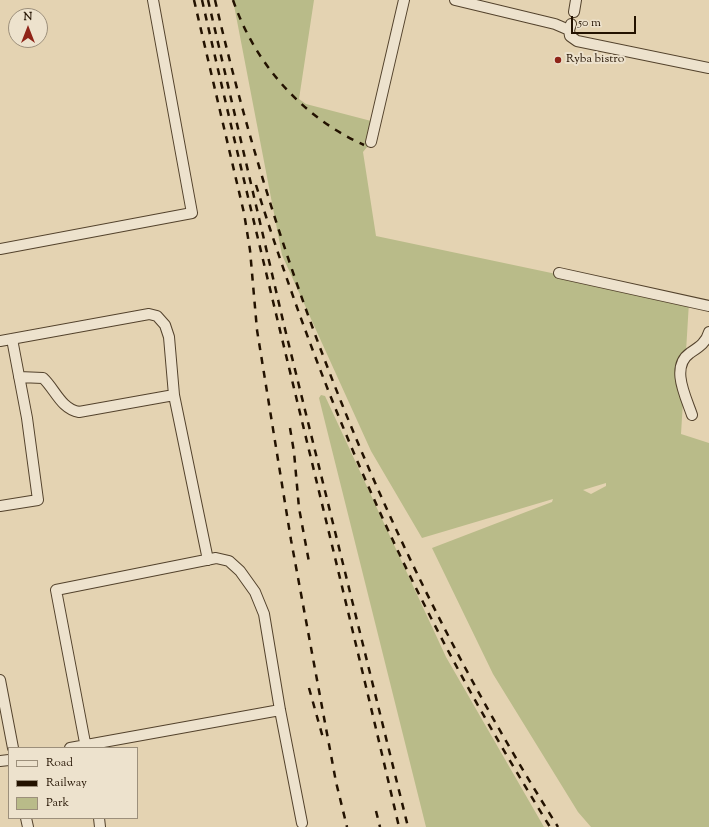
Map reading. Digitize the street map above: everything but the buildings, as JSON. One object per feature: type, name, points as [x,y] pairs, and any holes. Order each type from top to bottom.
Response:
[{"type":"lane","points":[[0,249],[192,213],[153,0]]},
{"type":"lane","points":[[371,142],[404,0]]},
{"type":"lane","points":[[455,0],[570,27],[570,36],[577,41],[709,68]]},
{"type":"lane","points":[[574,12],[576,0]]},
{"type":"lane","points":[[559,273],[709,306]]},
{"type":"lane","points":[[0,341],[148,314],[157,316],[166,325],[169,337],[174,394],[208,560]]},
{"type":"lane","points":[[692,415],[680,378],[682,365],[688,354],[701,347],[709,332]]},
{"type":"lane","points":[[0,506],[38,500],[12,339]]},
{"type":"lane","points":[[19,377],[43,378],[51,386],[65,407],[71,411],[79,412],[174,394]]},
{"type":"lane","points":[[280,710],[86,747],[56,590],[216,558],[229,561],[240,571],[255,592],[264,614],[280,710],[302,823]]},
{"type":"lane","points":[[0,680],[13,747]]},
{"type":"green space","points":[[233,0],[314,0],[299,99],[306,104],[375,122],[371,142],[363,152],[376,236],[689,302],[681,434],[709,443],[709,827],[591,827],[578,812],[493,674],[432,548],[552,502],[553,499],[422,538],[371,451],[282,255]],"holes":[[[606,483],[606,486],[591,494],[583,490]]]},
{"type":"green space","points":[[321,395],[325,396],[446,657],[544,827],[426,827],[319,398]]},
{"type":"railway","points":[[194,0],[244,213],[250,250],[257,330],[291,540],[336,782],[347,827]]},
{"type":"railway","points":[[202,0],[250,207],[399,827]]},
{"type":"railway","points":[[208,0],[284,325],[408,827]]},
{"type":"railway","points":[[215,0],[243,109],[275,217],[311,323],[352,428],[397,531],[446,631],[500,730],[558,827]]},
{"type":"railway","points":[[233,0],[242,23],[254,46],[268,67],[284,86],[301,104],[320,120],[364,145]]},
{"type":"railway","points":[[256,185],[273,239],[311,346],[331,398],[375,502],[453,661],[500,744],[550,827]]},
{"type":"railway","points":[[290,428],[294,452],[299,508],[309,562]]},
{"type":"railway","points":[[309,688],[323,738]]},
{"type":"railway","points":[[376,811],[380,827]]},
{"type":"place","name":"Ryba bistro","points":[[558,60]]}]
